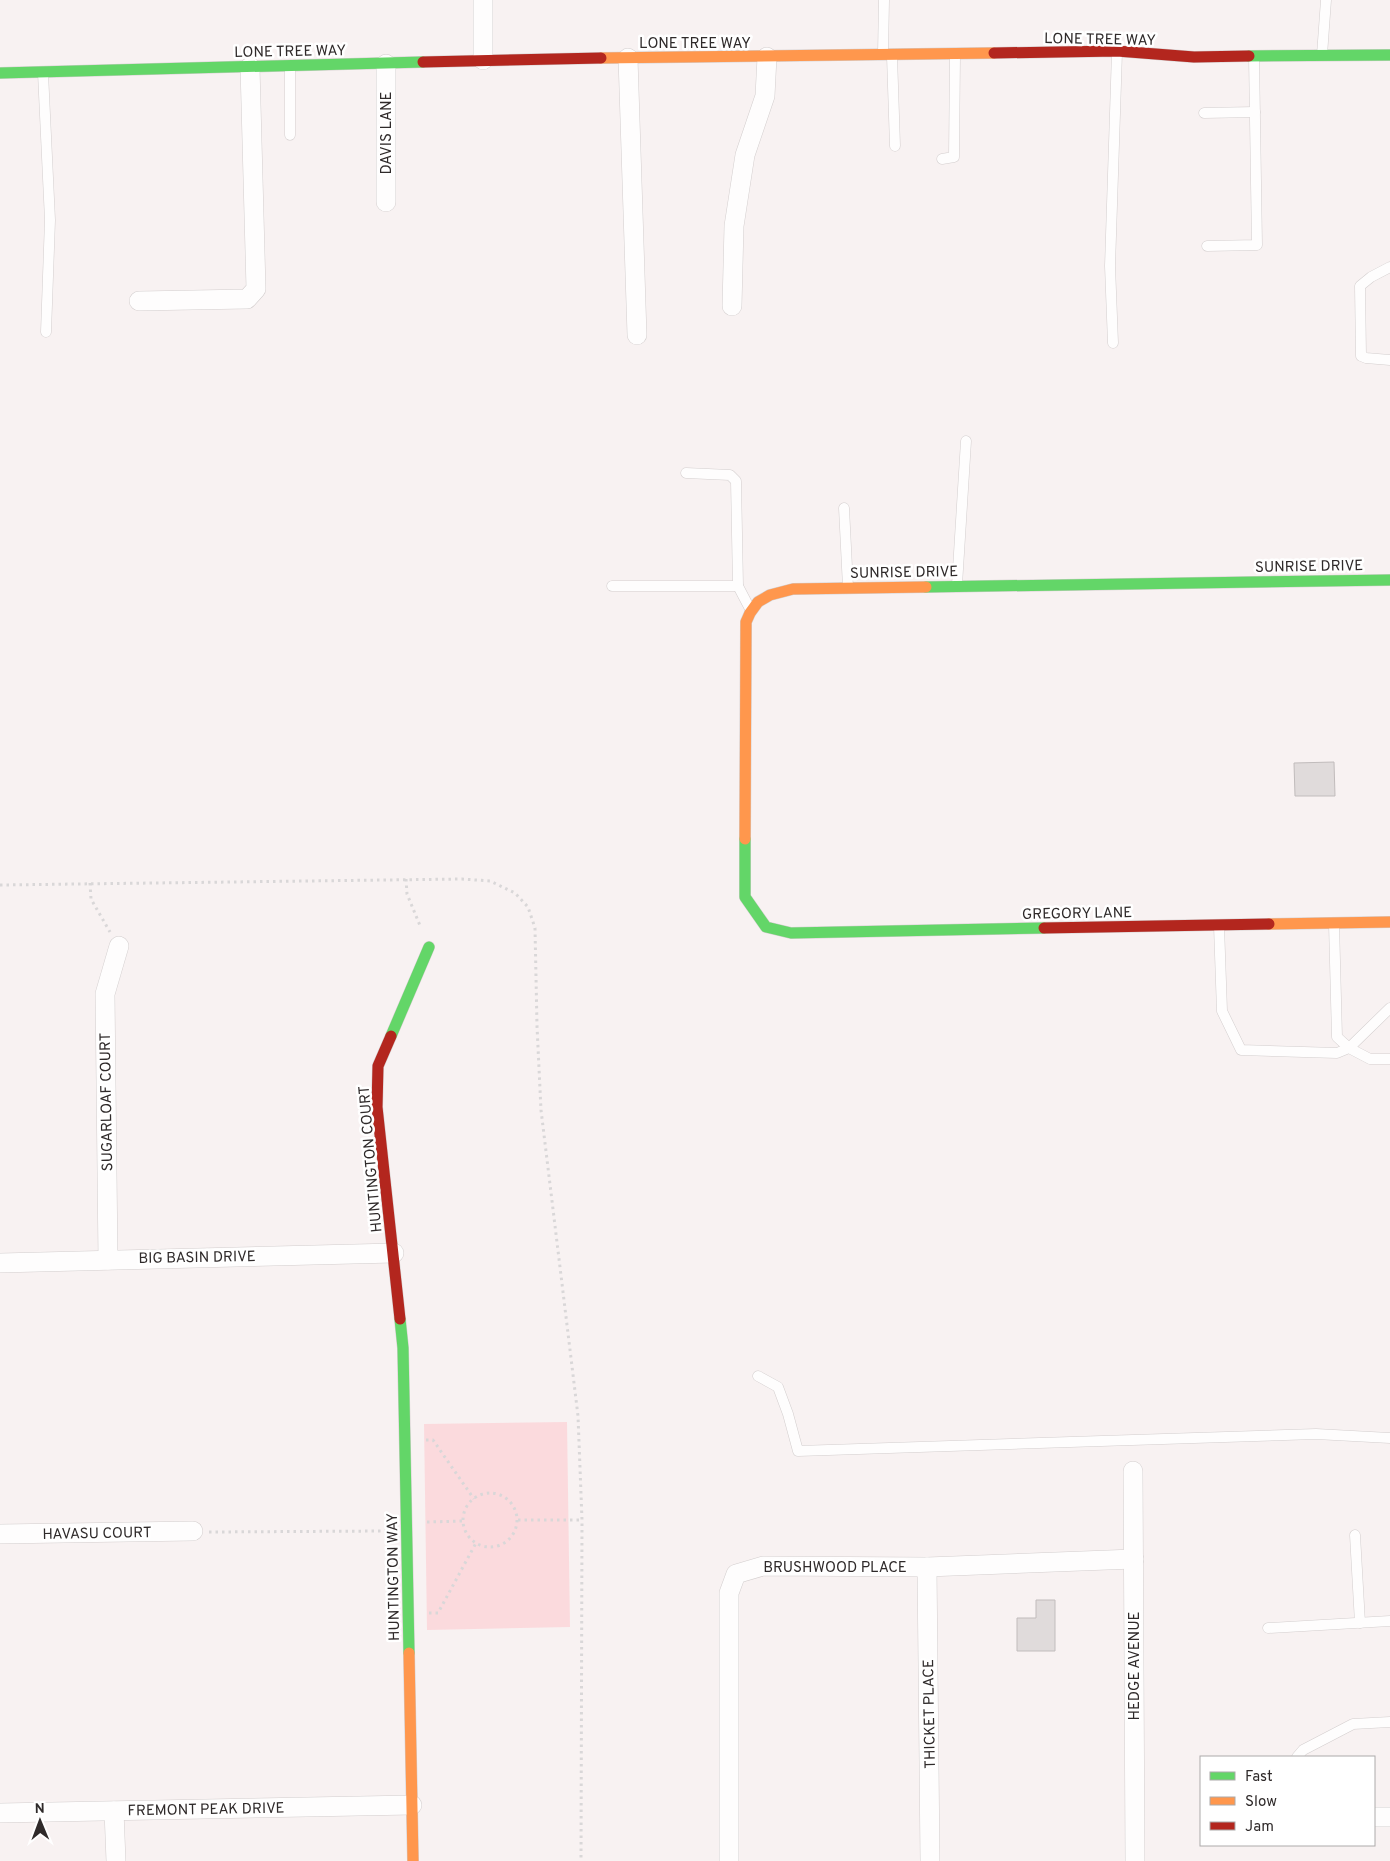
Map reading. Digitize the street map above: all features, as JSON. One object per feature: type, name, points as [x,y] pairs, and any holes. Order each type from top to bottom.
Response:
[{"type":"street","points":[[483,0],[483,60]]},
{"type":"street","name":"LONE TREE WAY","points":[[0,73],[628,58],[1117,52],[1194,57],[1390,55]]},
{"type":"street","points":[[732,306],[734,226],[746,155],[765,96],[767,57]]},
{"type":"street","points":[[628,58],[637,335]]},
{"type":"street","name":"DAVIS LANE","points":[[386,64],[386,202]]},
{"type":"street","points":[[139,301],[247,300],[256,289],[250,67]]},
{"type":"street","name":"SUNRISE DRIVE","points":[[750,609],[761,598],[793,589],[1390,580]]},
{"type":"street","name":"GREGORY LANE","points":[[750,609],[746,622],[745,897],[766,927],[791,933],[1390,922]]},
{"type":"street","name":"SUGARLOAF COURT","points":[[108,1260],[105,994],[119,946]]},
{"type":"street","name":"HUNTINGTON COURT","points":[[404,1348],[377,1107],[378,1066],[429,947]]},
{"type":"street","name":"BIG BASIN DRIVE","points":[[0,1262],[394,1253]]},
{"type":"street","name":"HUNTINGTON WAY","points":[[404,1348],[413,1861]]},
{"type":"street","name":"HEDGE AVENUE","points":[[1133,1471],[1135,1861]]},
{"type":"street","name":"HAVASU COURT","points":[[0,1534],[193,1531]]},
{"type":"street","name":"BRUSHWOOD PLACE","points":[[729,1861],[729,1592],[736,1574],[763,1566],[927,1568],[1134,1559]]},
{"type":"street","name":"THICKET PLACE","points":[[927,1568],[930,1861]]},
{"type":"street","name":"FREMONT PEAK DRIVE","points":[[0,1813],[412,1805]]},
{"type":"street","points":[[114,1811],[116,1861]]},
{"type":"street","points":[[1375,1817],[1390,1816]]},
{"type":"lane","points":[[884,0],[896,146]]},
{"type":"lane","points":[[1322,56],[1326,0]]},
{"type":"lane","points":[[1113,343],[1110,266],[1117,52]]},
{"type":"lane","points":[[942,159],[954,157],[955,54]]},
{"type":"lane","points":[[1207,246],[1257,246],[1254,56]]},
{"type":"lane","points":[[290,66],[290,135]]},
{"type":"lane","points":[[43,72],[50,220],[46,332]]},
{"type":"lane","points":[[1204,113],[1255,112]]},
{"type":"lane","points":[[1390,267],[1371,277],[1360,286],[1361,356],[1390,360]]},
{"type":"lane","points":[[956,586],[966,441]]},
{"type":"lane","points":[[686,473],[730,475],[736,482],[738,586],[750,609]]},
{"type":"lane","points":[[844,508],[848,588]]},
{"type":"lane","points":[[612,586],[738,586]]},
{"type":"lane","points":[[1334,923],[1337,1037],[1349,1048],[1370,1058],[1390,1059]]},
{"type":"lane","points":[[1219,925],[1222,1011],[1241,1050],[1337,1053],[1349,1048],[1390,1008]]},
{"type":"lane","points":[[758,1376],[778,1387],[798,1451],[1316,1434],[1390,1438]]},
{"type":"lane","points":[[1355,1535],[1360,1623]]},
{"type":"lane","points":[[1268,1628],[1390,1621]]},
{"type":"lane","points":[[1298,1756],[1303,1750],[1353,1724],[1390,1722]]},
{"type":"path","points":[[406,879],[407,894],[429,947]]},
{"type":"path","points":[[0,885],[406,879],[490,881],[515,893],[528,907],[536,928],[537,1026],[541,1110],[578,1416],[582,1520],[581,1861]]},
{"type":"path","points":[[90,883],[91,899],[119,946]]},
{"type":"path","points":[[405,1440],[433,1440],[474,1499]]},
{"type":"path","points":[[490,1493],[500,1495],[509,1501],[515,1510],[518,1520],[516,1531],[510,1539],[501,1545],[491,1547],[476,1542],[466,1532],[463,1521],[465,1511],[474,1499],[490,1493]]},
{"type":"path","points":[[518,1520],[582,1520]]},
{"type":"path","points":[[193,1531],[226,1533],[390,1531],[407,1522],[463,1521]]},
{"type":"path","points":[[408,1614],[438,1613],[476,1542]]},
{"type":"shaded area","points":[[567,1422],[570,1627],[427,1630],[424,1424]]},
{"type":"building","points":[[1334,762],[1335,796],[1295,796],[1294,763]]},
{"type":"building","points":[[1036,1600],[1055,1600],[1055,1651],[1017,1651],[1017,1618],[1036,1618]]},
{"type":"traffic: fast","points":[[1249,56],[1390,55]]},
{"type":"traffic: fast","points":[[0,73],[423,62]]},
{"type":"traffic: fast","points":[[926,587],[1390,580]]},
{"type":"traffic: fast","points":[[745,839],[745,897],[766,927],[791,933],[1044,928]]},
{"type":"traffic: fast","points":[[391,1036],[429,947]]},
{"type":"traffic: fast","points":[[400,1319],[403,1348],[409,1653]]},
{"type":"traffic: slow","points":[[601,58],[994,53]]},
{"type":"traffic: slow","points":[[745,839],[746,622],[750,613],[758,602],[770,595],[793,589],[926,587]]},
{"type":"traffic: slow","points":[[1269,924],[1390,922]]},
{"type":"traffic: slow","points":[[409,1653],[413,1861]]},
{"type":"traffic: jam","points":[[994,53],[1117,51],[1194,57],[1249,56]]},
{"type":"traffic: jam","points":[[423,62],[601,58]]},
{"type":"traffic: jam","points":[[1044,928],[1269,924]]},
{"type":"traffic: jam","points":[[391,1036],[378,1066],[377,1107],[400,1319]]}]
